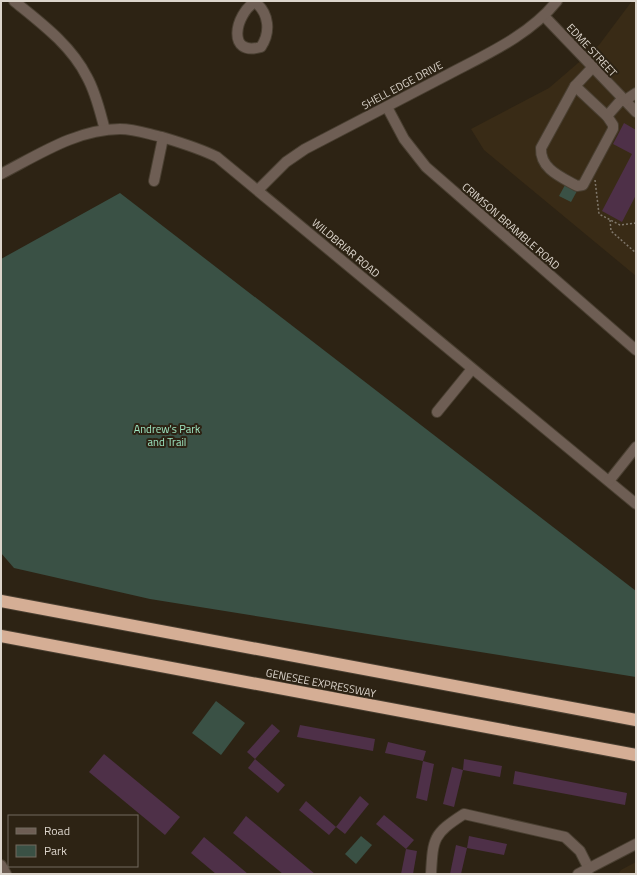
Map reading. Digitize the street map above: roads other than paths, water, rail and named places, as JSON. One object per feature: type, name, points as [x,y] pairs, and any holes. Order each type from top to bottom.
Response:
[{"type":"highway","name":"GENESEE EXPRESSWAY","points":[[1,601],[602,713],[636,718]]},
{"type":"highway","name":"GENESEE EXPRESSWAY","points":[[1,636],[636,755]]},
{"type":"street","points":[[14,1],[53,34],[74,56],[93,90],[105,130]]},
{"type":"street","name":"SHELL EDGE DRIVE","points":[[258,190],[294,156],[486,54],[529,28],[544,16],[557,1]]},
{"type":"street","name":"EDME STREET","points":[[544,16],[592,68],[636,112]]},
{"type":"street","points":[[575,86],[607,116],[614,127],[594,165],[580,187],[548,168],[542,159],[541,148],[575,86],[592,68]]},
{"type":"street","points":[[607,116],[623,100],[636,93]]},
{"type":"street","name":"CRIMSON BRAMBLE ROAD","points":[[386,107],[404,139],[426,167],[636,350]]},
{"type":"street","name":"WILDBRIAR ROAD","points":[[1,174],[62,143],[90,132],[105,130],[134,130],[190,144],[217,157],[636,504]]},
{"type":"street","points":[[154,181],[163,138]]},
{"type":"street","points":[[437,412],[472,369]]},
{"type":"street","points":[[609,481],[636,447]]},
{"type":"street","points":[[431,874],[433,846],[443,828],[464,814],[565,837],[580,851],[589,868]]},
{"type":"street","points":[[578,874],[636,844]]},
{"type":"street","points":[[1,865],[6,874]]},
{"type":"park label","name":"Andrew's Park and Trail","points":[[167,435]]}]
